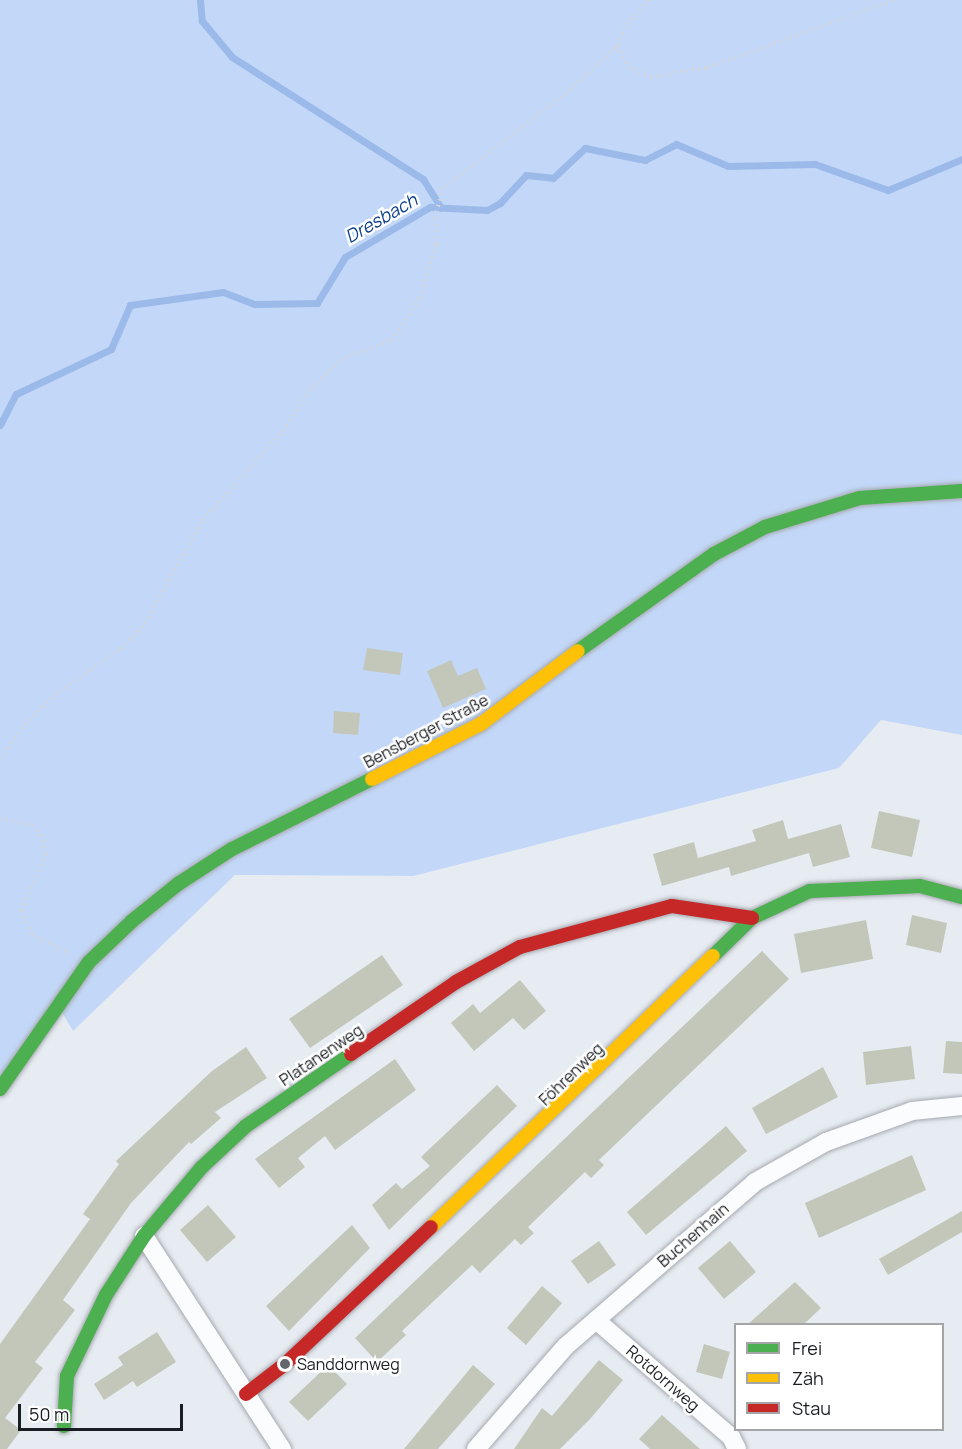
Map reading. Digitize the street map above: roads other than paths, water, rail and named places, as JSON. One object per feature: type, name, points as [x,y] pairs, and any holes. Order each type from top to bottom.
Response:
[{"type":"street","name":"Bensberger Straße","points":[[0,1089],[15,1063],[89,962],[132,921],[178,884],[232,849],[481,724],[638,606],[714,554],[765,527],[860,498],[962,491]]},
{"type":"street","name":"Föhrenweg","points":[[246,1394],[294,1356],[576,1092],[752,918],[810,891],[920,886],[962,897]]},
{"type":"street","name":"Platanenweg","points":[[64,1426],[67,1376],[106,1295],[144,1236],[202,1167],[246,1126],[456,982],[520,947],[672,906],[752,918]]},
{"type":"street","name":"Buchenhain","points":[[476,1449],[566,1346],[755,1182],[825,1142],[912,1111],[962,1106]]},
{"type":"street","points":[[144,1236],[282,1449]]},
{"type":"street","name":"Rotdornweg","points":[[596,1320],[735,1438]]},
{"type":"waterway","points":[[200,0],[202,21],[232,57],[423,179],[441,208]]},
{"type":"waterway","name":"Dresbach","points":[[0,425],[16,394],[111,349],[130,305],[223,292],[255,304],[317,303],[345,257],[430,207],[487,210],[500,203],[526,175],[553,178],[585,148],[645,160],[676,144],[728,166],[815,164],[888,190],[962,159]]},
{"type":"place","name":"Sanddornweg","points":[[285,1364]]}]
